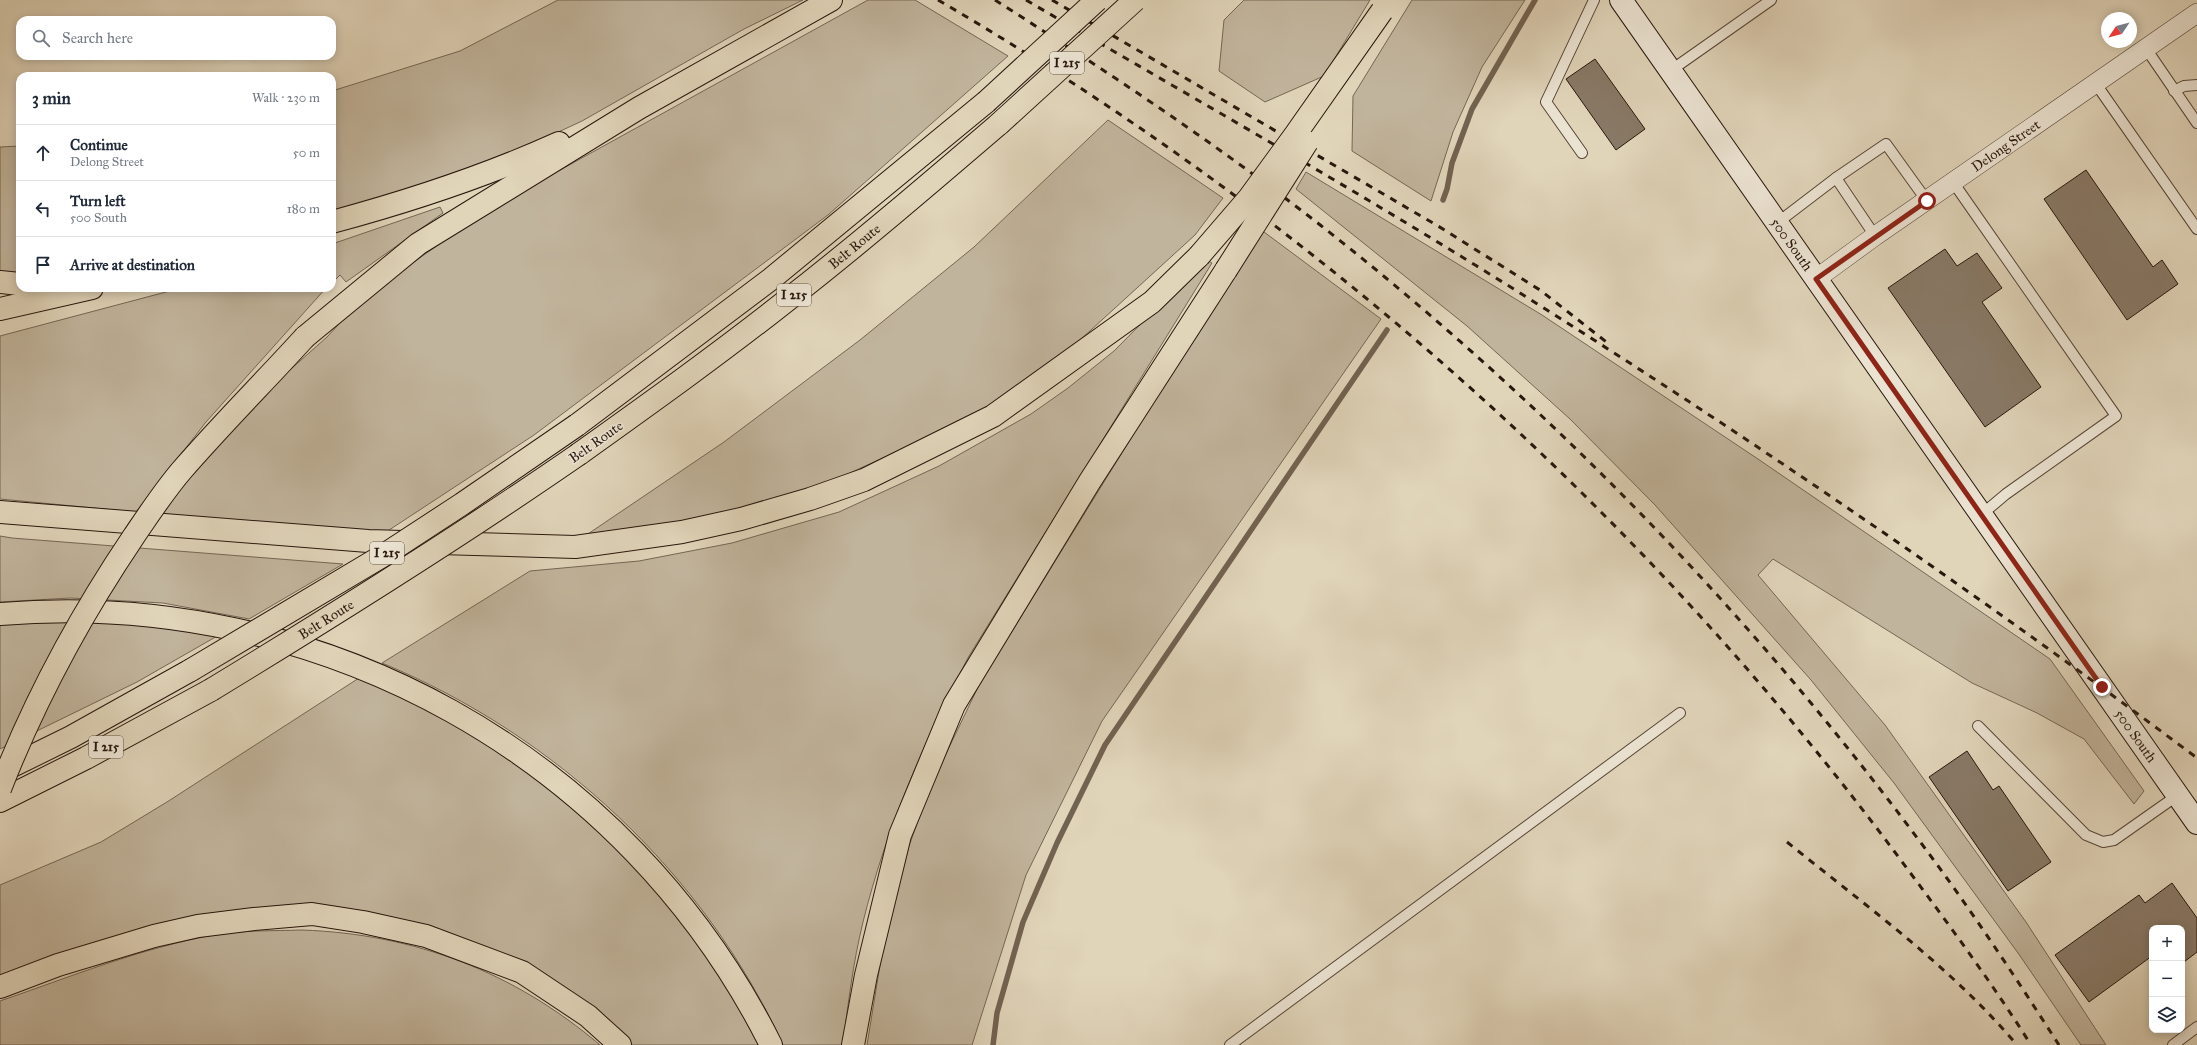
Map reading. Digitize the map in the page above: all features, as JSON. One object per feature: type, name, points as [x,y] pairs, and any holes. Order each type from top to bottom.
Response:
[{"type":"highway","points":[[0,789],[19,740],[51,674],[77,625],[113,567],[181,471],[305,337],[418,244],[639,108],[831,0]]},
{"type":"highway","name":"Belt Route","points":[[0,772],[71,737],[191,670],[384,555],[462,504],[577,425],[771,279],[986,102],[1097,0]]},
{"type":"highway","name":"Belt Route","points":[[0,802],[86,758],[211,690],[357,601],[467,531],[579,454],[684,379],[787,300],[891,216],[999,124],[1135,0]]},
{"type":"highway","points":[[0,512],[368,541],[575,547],[682,532],[741,519],[810,499],[864,480],[993,416],[1152,302],[1200,256],[1249,198],[1295,135],[1385,5]]},
{"type":"highway","points":[[853,1045],[866,975],[900,835],[954,705],[1090,481],[1310,137],[1385,5]]},
{"type":"highway","points":[[336,221],[404,203],[520,161],[639,108]]},
{"type":"highway","points":[[0,282],[16,284]]},
{"type":"highway","points":[[0,309],[74,292]]},
{"type":"highway","points":[[0,614],[75,611],[125,612],[235,628],[311,649],[383,676],[472,722],[527,758],[582,801],[626,842],[668,887],[715,949],[754,1010],[771,1045]]},
{"type":"highway","points":[[0,987],[58,965],[154,936],[198,926],[312,914],[363,922],[426,936],[522,972],[588,1016],[620,1045]]},
{"type":"street","name":"500 South","points":[[1621,0],[2197,822]]},
{"type":"street","name":"Delong Street","points":[[1816,279],[1953,182],[2147,50],[2197,13]]},
{"type":"lane","points":[[1582,153],[1546,102],[1594,0]]},
{"type":"lane","points":[[1670,70],[1771,0]]},
{"type":"lane","points":[[2147,50],[2197,123]]},
{"type":"lane","points":[[2096,84],[2197,229]]},
{"type":"lane","points":[[2174,91],[2184,86],[2197,85]]},
{"type":"lane","points":[[1777,223],[1836,178],[1886,144],[1927,201]]},
{"type":"lane","points":[[1836,178],[1876,236]]},
{"type":"lane","points":[[1953,182],[2116,416],[2006,494],[1981,515]]},
{"type":"lane","points":[[1230,1045],[1680,713]]},
{"type":"lane","points":[[1978,726],[2086,835],[2103,842],[2114,840],[2178,796]]},
{"type":"lane","points":[[2173,1045],[2197,1027]]},
{"type":"shaded area","points":[[558,0],[803,0],[744,29],[582,121],[524,148],[453,175],[336,211],[336,90],[460,51]]},
{"type":"shaded area","points":[[868,0],[915,0],[1008,56],[828,215],[534,435],[383,534],[150,517],[237,417],[327,337],[362,299],[445,240],[513,196]]},
{"type":"shaded area","points":[[1244,0],[1370,0],[1324,76],[1265,102],[1219,71],[1224,20]]},
{"type":"shaded area","points":[[1412,0],[1525,0],[1482,67],[1453,132],[1431,201],[1352,151],[1353,96]]},
{"type":"shaded area","points":[[1108,120],[1223,198],[1195,235],[1057,361],[969,419],[821,486],[738,513],[579,540],[724,442],[860,340],[974,247]]},
{"type":"shaded area","points":[[16,146],[16,275],[0,276],[0,147]]},
{"type":"shaded area","points":[[1306,172],[1542,315],[1758,459],[2050,659],[2144,791],[2134,804],[2084,739],[2037,713],[1972,683],[1773,559],[1758,575],[1885,725],[2026,922],[2106,1045],[2081,1045],[2018,953],[1894,783],[1811,680],[1655,505],[1570,419],[1467,326],[1296,189]]},
{"type":"shaded area","points":[[440,207],[443,213],[346,282],[340,275],[336,279],[336,243]]},
{"type":"shaded area","points":[[1260,229],[1381,319],[1102,721],[1026,875],[972,1045],[867,1045],[882,953],[909,846],[931,785],[980,683]]},
{"type":"shaded area","points":[[1205,259],[1212,263],[969,656],[937,720],[895,819],[872,887],[856,953],[843,1045],[783,1045],[751,982],[712,923],[668,868],[618,817],[565,770],[507,729],[446,693],[382,663],[530,571],[639,561],[732,543],[839,512],[939,466],[1031,414],[1068,388],[1114,351]]},
{"type":"shaded area","points":[[166,292],[322,292],[206,422],[136,512],[0,499],[0,336]]},
{"type":"shaded area","points":[[0,536],[343,564],[249,619],[163,603],[70,598],[0,602]]},
{"type":"shaded area","points":[[105,621],[219,635],[137,682],[0,749],[0,624]]},
{"type":"shaded area","points":[[359,678],[421,705],[518,764],[606,836],[699,939],[760,1045],[630,1045],[503,956],[447,932],[399,920],[308,908],[0,977],[0,885],[101,842],[167,802]]},
{"type":"shaded area","points":[[302,930],[344,933],[384,939],[423,949],[461,962],[498,978],[533,997],[567,1019],[600,1045],[0,1045],[0,1001],[160,947],[214,935],[236,932]]},
{"type":"building","points":[[1595,59],[1645,129],[1616,150],[1566,79]]},
{"type":"building","points":[[2086,170],[2153,267],[2162,260],[2178,284],[2127,320],[2044,199]]},
{"type":"building","points":[[1945,249],[1957,266],[1977,253],[2002,288],[1982,302],[2041,387],[1985,427],[1888,288]]},
{"type":"building","points":[[1967,751],[1993,790],[1999,786],[2051,862],[2008,891],[1929,777]]},
{"type":"building","points":[[2172,883],[2197,918],[2197,952],[2185,961],[2185,925],[2149,925],[2149,958],[2089,1002],[2055,955],[2139,895],[2145,903]]},
{"type":"waterway","points":[[1443,200],[1447,189],[1452,163],[1472,109],[1535,0]]},
{"type":"waterway","points":[[993,1045],[997,1013],[1023,922],[1057,843],[1105,745],[1387,330]]},
{"type":"railway","points":[[938,0],[1075,85],[1208,176],[1336,274],[1459,378],[1576,487],[1688,603],[1794,724],[1929,898],[1982,971],[2031,1045]]},
{"type":"railway","points":[[995,0],[1130,88],[1263,181],[1306,214],[1427,313],[1504,381],[1579,452],[1652,525],[1722,600],[1790,678],[1855,757],[1955,889],[2008,966],[2059,1045]]},
{"type":"railway","points":[[1026,0],[1398,218],[1607,348],[1778,461],[1948,577],[2197,758]]},
{"type":"railway","points":[[1052,0],[1438,226],[1540,290],[1609,344]]},
{"type":"railway","points":[[1787,842],[1936,963],[1964,989],[2017,1045]]},
{"type":"route","points":[[1927,201],[1816,279],[2102,687]]}]
